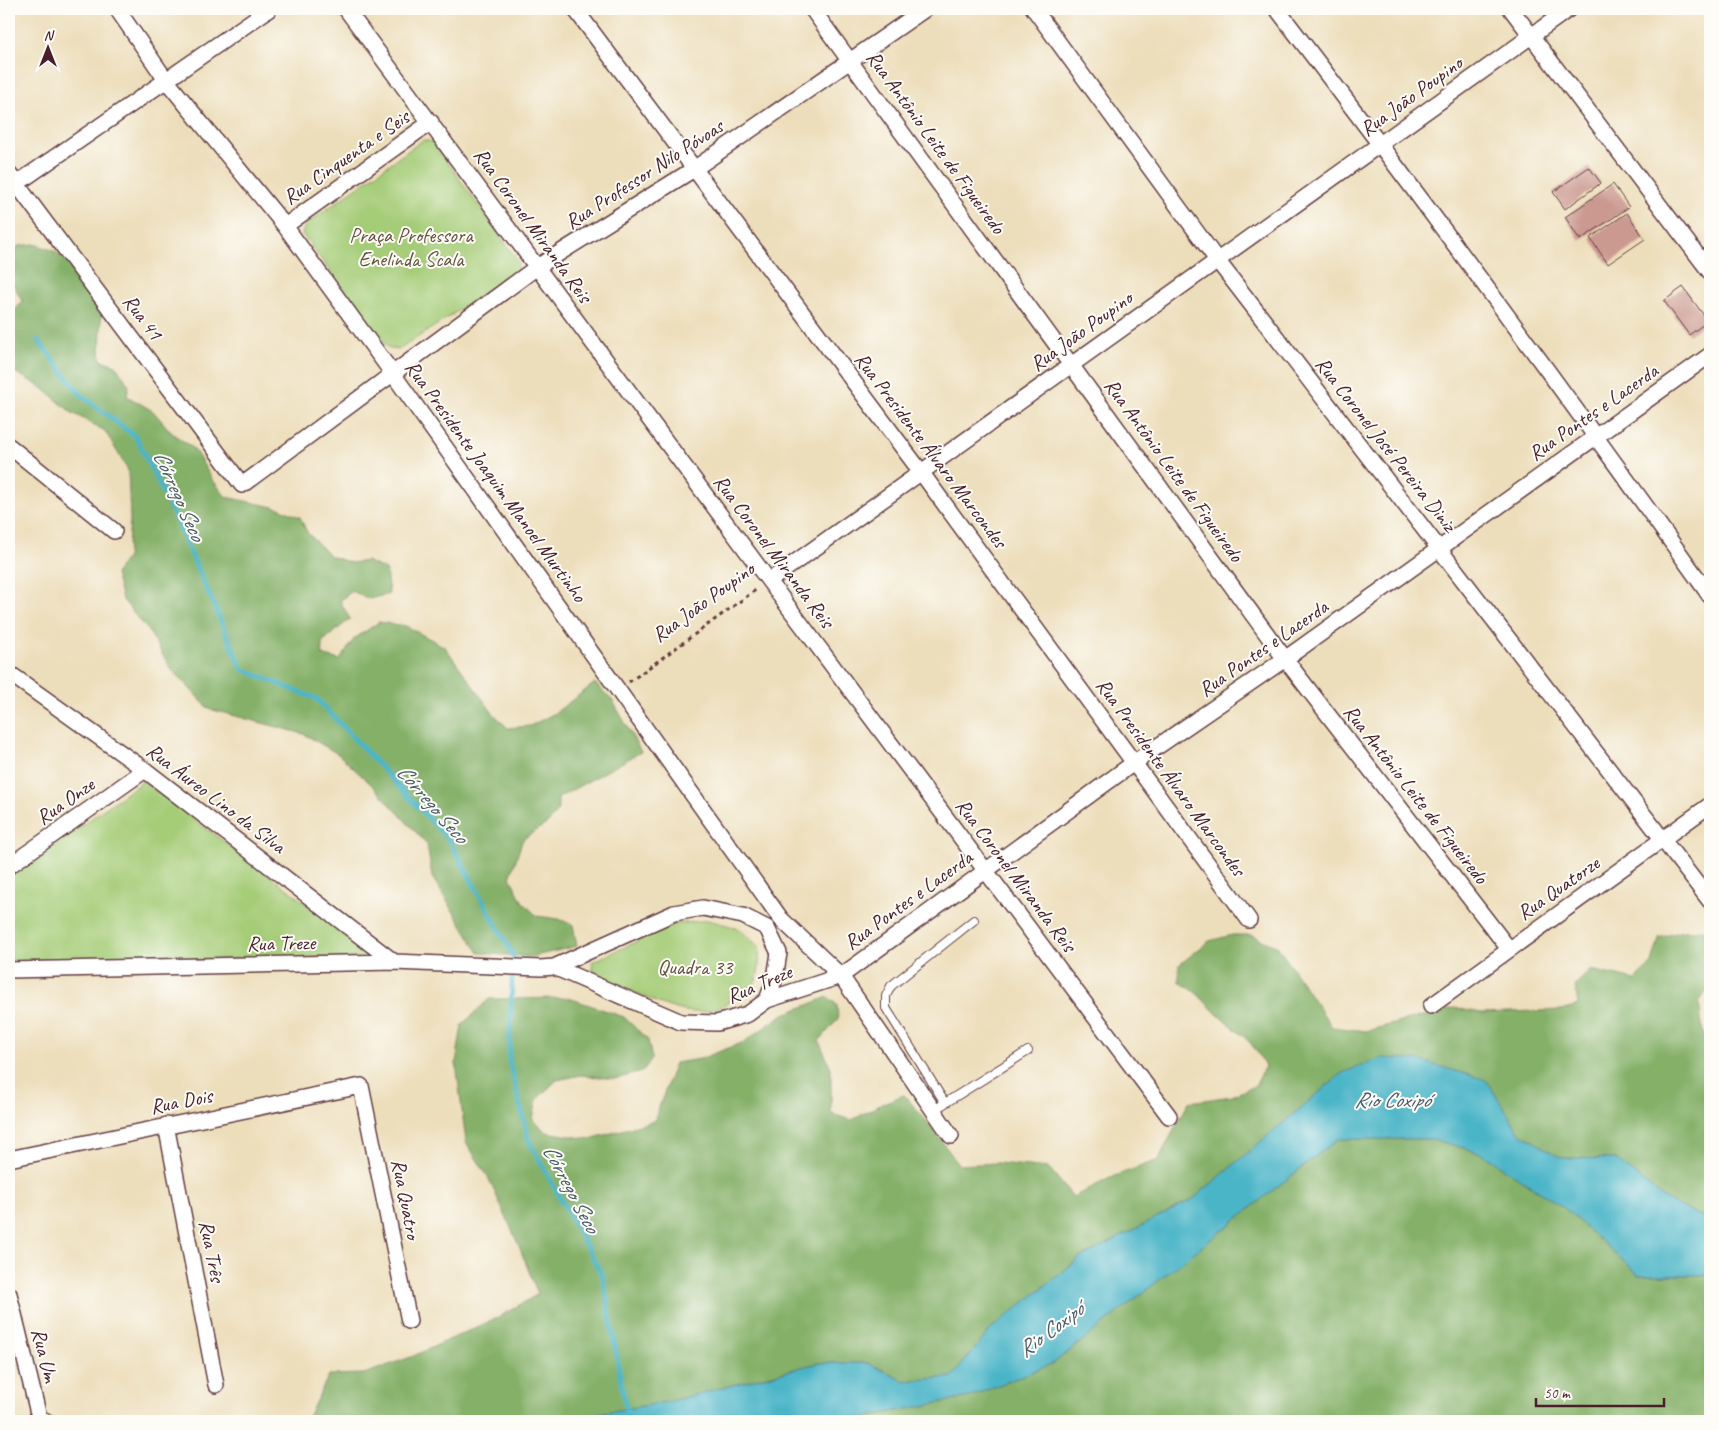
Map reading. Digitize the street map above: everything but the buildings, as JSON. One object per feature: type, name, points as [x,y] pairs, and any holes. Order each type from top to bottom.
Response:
[{"type":"street","name":"Rua Presidente Joaquim Manoel Murtinho","points":[[117,9],[166,80],[285,226],[393,374],[781,919],[841,976],[939,1106],[951,1136]]},
{"type":"street","points":[[11,182],[166,80],[269,9]]},
{"type":"street","name":"Rua Coronel Miranda Reis","points":[[346,9],[1169,1116]]},
{"type":"street","name":"Rua Presidente Álvaro Marcondes","points":[[575,9],[921,472],[1249,920]]},
{"type":"street","name":"Rua Antônio Leite de Figueiredo","points":[[812,9],[1285,659],[1509,949]]},
{"type":"street","name":"Rua Professor Nilo Póvoas","points":[[242,485],[537,267],[694,169],[925,9]]},
{"type":"street","name":"Rua Coronel José Pereira Diniz","points":[[1034,9],[1217,260],[1710,901]]},
{"type":"street","points":[[1277,9],[1380,144],[1597,437],[1710,596]]},
{"type":"street","points":[[1511,9],[1710,272]]},
{"type":"street","name":"Rua João Poupino","points":[[769,580],[1570,9]]},
{"type":"street","name":"Rua Cinquenta e Seis","points":[[285,226],[431,122]]},
{"type":"street","name":"Rua 41","points":[[11,182],[242,485]]},
{"type":"street","name":"Rua Pontes e Lacerda","points":[[841,976],[1135,762],[1285,659],[1710,355]]},
{"type":"street","points":[[9,446],[114,531]]},
{"type":"street","name":"Rua Áureo Lino da Silva","points":[[9,673],[146,770],[394,962]]},
{"type":"street","name":"Rua Onze","points":[[9,866],[146,770]]},
{"type":"street","name":"Rua Quatorze","points":[[1430,1006],[1710,805]]},
{"type":"street","name":"Rua Treze","points":[[548,967],[674,913],[703,908],[743,916],[767,928]]},
{"type":"street","points":[[767,1000],[775,978],[779,953],[767,928],[781,919]]},
{"type":"street","name":"Rua Treze","points":[[9,970],[394,962],[548,967],[681,1022],[718,1023],[748,1014],[767,1000],[841,976]]},
{"type":"street","name":"Rua Dois","points":[[9,1159],[361,1086]]},
{"type":"street","name":"Rua Quatro","points":[[361,1086],[409,1321]]},
{"type":"street","name":"Rua Três","points":[[166,1125],[216,1384]]},
{"type":"street","name":"Rua Um","points":[[9,1294],[39,1417],[46,1421]]},
{"type":"lane","points":[[974,920],[891,986],[886,996],[886,1008],[939,1106],[1028,1051]]},
{"type":"path","name":"Rua João Poupino","points":[[619,690],[769,580]]},
{"type":"green space","name":"Praça Professora Enelinda Scala","points":[[423,140],[433,142],[518,261],[517,272],[400,349],[389,349],[302,234],[305,225]]},
{"type":"green space","points":[[34,244],[51,249],[59,254],[83,278],[100,306],[101,360],[116,365],[129,386],[127,396],[153,411],[172,433],[194,449],[212,479],[226,497],[279,508],[300,517],[307,532],[330,556],[351,563],[366,561],[386,570],[389,594],[369,599],[352,591],[340,601],[350,619],[322,642],[322,655],[340,660],[354,639],[379,622],[406,626],[445,647],[492,712],[508,728],[530,726],[555,713],[595,683],[613,701],[641,752],[558,798],[558,810],[548,823],[523,839],[510,877],[522,901],[537,916],[559,919],[573,925],[577,946],[531,957],[479,953],[432,877],[427,844],[373,786],[338,754],[304,734],[209,709],[171,669],[148,630],[122,599],[115,574],[127,557],[130,520],[128,470],[105,431],[71,412],[41,387],[15,372],[9,371],[9,317],[23,301],[14,287],[9,274],[10,261],[18,246]]},
{"type":"green space","points":[[143,781],[366,948],[372,958],[9,961],[9,878]]},
{"type":"green space","name":"Quadra 33","points":[[708,920],[738,928],[759,947],[759,966],[756,981],[747,992],[722,1006],[701,1012],[673,1008],[644,997],[593,972],[592,962],[675,924]]},
{"type":"green space","points":[[1707,930],[1710,941],[1710,987],[1699,1002],[1703,1033],[1710,1050],[1710,1220],[1668,1201],[1615,1159],[1561,1158],[1520,1133],[1486,1080],[1342,1073],[1193,1199],[1080,1258],[992,1328],[952,1377],[904,1381],[868,1363],[818,1363],[667,1402],[588,1415],[492,1421],[306,1421],[329,1375],[364,1374],[411,1357],[499,1317],[538,1294],[488,1177],[466,1142],[456,1063],[462,1025],[489,999],[569,998],[624,1017],[648,1040],[652,1059],[642,1072],[615,1079],[581,1075],[557,1080],[537,1099],[533,1119],[546,1132],[590,1139],[654,1121],[675,1063],[700,1059],[744,1042],[782,1015],[828,997],[837,1005],[838,1019],[819,1041],[831,1068],[831,1114],[852,1120],[883,1103],[904,1095],[925,1119],[959,1165],[997,1163],[1049,1168],[1073,1197],[1112,1177],[1158,1160],[1189,1102],[1232,1096],[1256,1085],[1265,1066],[1260,1056],[1243,1036],[1191,989],[1179,982],[1179,965],[1209,941],[1232,935],[1251,935],[1278,947],[1332,1027],[1366,1031],[1454,1008],[1482,1013],[1562,1010],[1578,1005],[1575,985],[1591,970],[1635,980],[1652,963],[1659,938],[1682,931]]},
{"type":"green space","points":[[1338,1139],[1432,1139],[1481,1153],[1564,1208],[1639,1275],[1710,1275],[1710,1421],[845,1421],[969,1397],[1054,1363]]},
{"type":"water","name":"Rio Coxipó","points":[[1382,1058],[1418,1060],[1486,1080],[1520,1133],[1561,1158],[1615,1159],[1668,1201],[1710,1220],[1710,1275],[1639,1275],[1564,1208],[1481,1153],[1432,1139],[1338,1139],[1054,1363],[969,1397],[845,1421],[492,1421],[588,1415],[667,1402],[818,1363],[868,1363],[904,1381],[952,1377],[992,1328],[1080,1258],[1193,1199],[1342,1073]]},
{"type":"waterway","name":"Córrego Seco","points":[[38,340],[80,394],[136,437],[172,511],[242,669],[317,699],[449,840],[513,955],[509,1061],[529,1141],[603,1277],[628,1421]]}]
